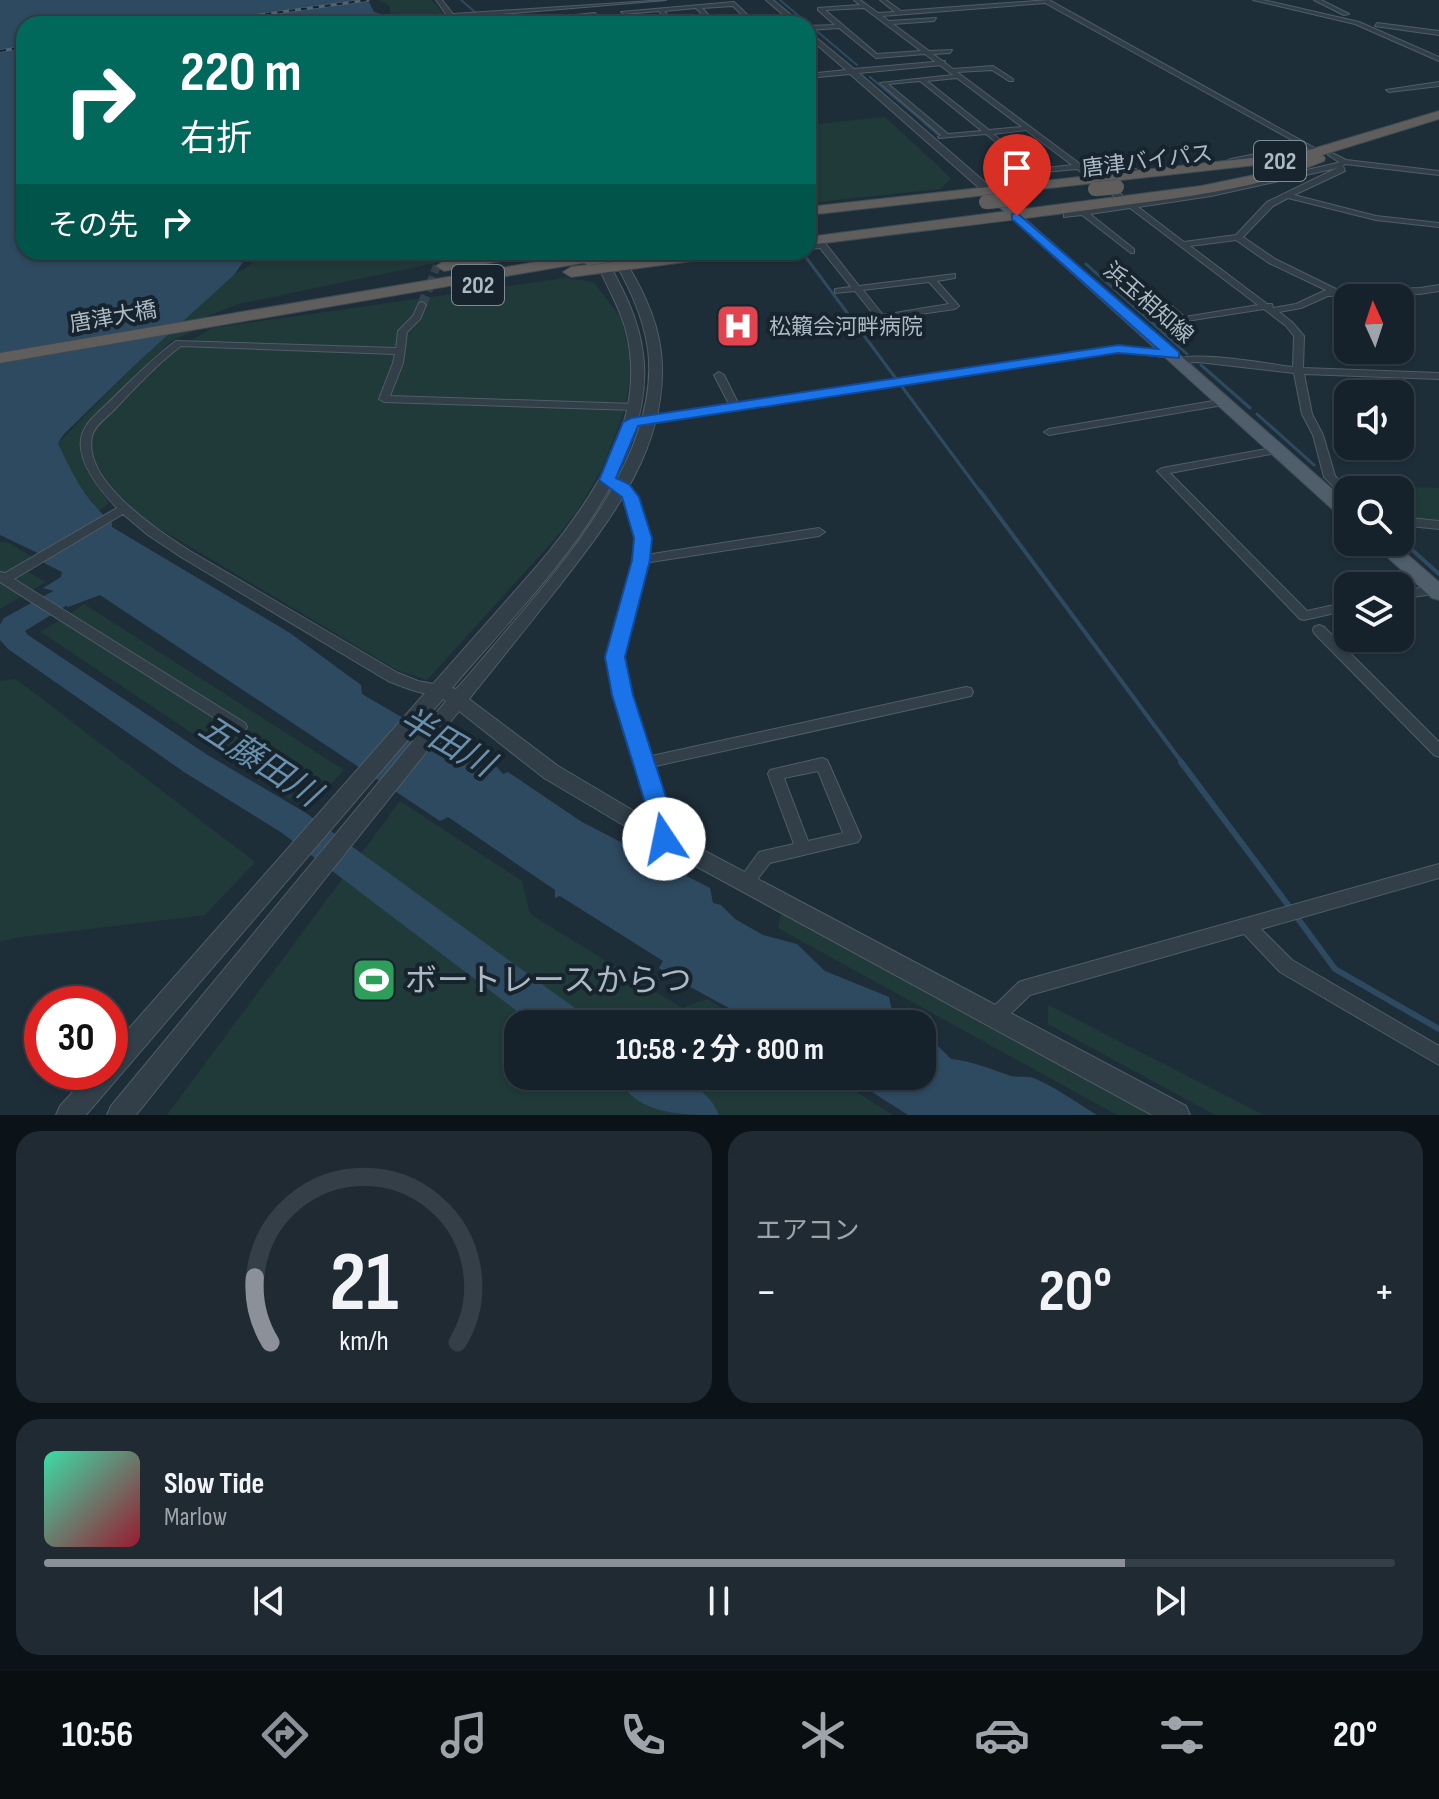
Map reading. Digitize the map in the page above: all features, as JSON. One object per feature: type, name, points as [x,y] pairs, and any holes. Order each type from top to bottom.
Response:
[{"type":"highway","name":"202","points":[[816,243],[1018,207],[1230,184],[1301,167],[1324,156],[1439,118]]},
{"type":"highway","name":"202","points":[[816,228],[1097,185],[1324,156]]},
{"type":"highway","name":"唐津バイパス","points":[[1018,207],[1097,185],[1125,196]]},
{"type":"highway","name":"202","points":[[816,211],[989,201]]},
{"type":"highway","name":"202","points":[[233,317],[338,288],[483,260]]},
{"type":"highway","name":"202","points":[[233,317],[591,260]]},
{"type":"highway","name":"唐津大橋","points":[[0,358],[233,317]]},
{"type":"main road","name":"浜玉相知線","points":[[989,201],[1018,207],[1176,358],[1334,501]]},
{"type":"main road","points":[[1397,556],[1438,591]]},
{"type":"street","points":[[439,0],[452,16]]},
{"type":"street","points":[[505,0],[510,12]]},
{"type":"street","points":[[482,16],[663,0]]},
{"type":"street","points":[[711,0],[716,6]]},
{"type":"street","points":[[769,0],[788,16]]},
{"type":"street","points":[[857,0],[1081,166],[1097,185]]},
{"type":"street","points":[[883,0],[900,13]]},
{"type":"street","points":[[947,0],[959,8]]},
{"type":"street","points":[[979,0],[989,6]]},
{"type":"street","points":[[1256,0],[1359,22],[1439,33]]},
{"type":"street","points":[[1279,1],[1300,0]]},
{"type":"street","points":[[1317,0],[1439,59]]},
{"type":"street","points":[[878,15],[1046,1],[1324,156],[1342,169],[1270,204],[1238,237],[1185,244]]},
{"type":"street","points":[[614,2],[627,16]]},
{"type":"street","points":[[624,12],[734,4],[746,16]]},
{"type":"street","points":[[922,5],[929,11]]},
{"type":"street","points":[[865,6],[820,9],[876,56],[950,51]]},
{"type":"street","points":[[698,7],[706,16]]},
{"type":"street","points":[[540,9],[544,16]]},
{"type":"street","points":[[661,10],[666,16]]},
{"type":"street","points":[[889,23],[934,19]]},
{"type":"street","points":[[816,28],[840,26]]},
{"type":"street","points":[[816,35],[850,72],[928,139],[989,201]]},
{"type":"street","points":[[816,75],[942,63]]},
{"type":"street","points":[[947,137],[883,83],[993,68],[1011,80]]},
{"type":"street","points":[[921,79],[1036,171],[1081,166]]},
{"type":"street","points":[[1389,90],[1439,84]]},
{"type":"street","points":[[928,139],[1029,128]]},
{"type":"street","points":[[1067,215],[1084,213],[1125,196],[1211,194],[1324,156],[1439,173]]},
{"type":"street","points":[[1285,195],[1376,218],[1438,227]]},
{"type":"street","points":[[1125,196],[1271,308],[1299,336],[1299,371],[1307,414],[1334,481]]},
{"type":"street","points":[[1084,213],[1131,251]]},
{"type":"street","points":[[1238,237],[1258,255],[1334,291]]},
{"type":"street","points":[[816,245],[822,245],[881,318],[955,306],[931,279]]},
{"type":"street","points":[[120,1115],[315,879],[607,480],[633,415],[638,374],[636,335],[611,260]]},
{"type":"street","points":[[128,1047],[290,861],[450,694],[597,526],[623,487],[635,464],[649,421],[656,367],[652,329],[641,297],[612,260]]},
{"type":"street","points":[[1119,267],[1183,320],[1298,306],[1316,296],[1334,292]]},
{"type":"street","points":[[838,291],[952,276]]},
{"type":"street","points":[[1414,291],[1439,288]]},
{"type":"street","points":[[422,305],[417,317],[403,331],[401,351],[384,399],[633,415],[649,421],[1118,349],[1299,371],[1439,376]]},
{"type":"street","points":[[401,351],[179,343],[100,415],[85,438],[86,450],[97,474],[125,508],[200,562],[393,677],[450,694],[551,772],[664,839],[1177,1115]]},
{"type":"street","points":[[719,375],[736,408]]},
{"type":"street","points":[[1049,432],[1225,402]]},
{"type":"street","points":[[1277,450],[1162,471],[1304,616],[1334,609]]},
{"type":"street","points":[[607,480],[623,487],[638,515],[643,538],[641,560],[615,657],[622,695],[663,822],[664,839]]},
{"type":"street","points":[[125,508],[3,577],[240,727]]},
{"type":"street","points":[[1414,522],[1439,525]]},
{"type":"street","points":[[641,560],[819,532]]},
{"type":"street","points":[[1414,594],[1438,591]]},
{"type":"street","points":[[1319,630],[1439,751]]},
{"type":"street","points":[[644,763],[966,692]]},
{"type":"street","points":[[746,881],[765,857],[853,837],[822,764],[775,774],[803,848]]},
{"type":"street","points":[[994,1018],[1025,988],[1439,871]]},
{"type":"street","points":[[1247,926],[1286,966],[1439,1056]]},
{"type":"street","points":[[69,1115],[91,1090]]},
{"type":"green space","points":[[379,0],[431,0],[444,14],[400,16],[390,13],[390,6]]},
{"type":"green space","points":[[885,117],[951,178],[940,189],[816,202],[816,124]]},
{"type":"green space","points":[[253,260],[450,260],[238,304],[206,317],[196,330],[171,341],[85,428],[82,438],[84,457],[109,503],[99,511],[67,469],[69,466],[58,443],[137,363],[234,275]]},
{"type":"green space","points":[[565,278],[594,282],[622,320],[632,367],[624,412],[601,471],[576,513],[427,680],[397,670],[142,518],[114,490],[94,461],[90,449],[93,428],[179,344],[189,342],[212,328]]},
{"type":"green space","points":[[1414,487],[1439,488],[1439,522],[1414,520]]},
{"type":"green space","points":[[0,542],[7,542],[33,557],[19,567],[46,582],[0,609]]},
{"type":"green space","points":[[84,604],[344,770],[307,810],[41,632]]},
{"type":"green space","points":[[16,679],[255,862],[205,915],[0,942],[0,681]]},
{"type":"green space","name":"ボートレースからつ","points":[[400,801],[522,881],[530,914],[682,1008],[707,999],[725,1010],[504,1010],[504,1090],[853,1090],[893,1115],[167,1115]]},
{"type":"green space","points":[[782,909],[1152,1115],[1117,1115],[936,1015],[936,1010],[927,1010],[778,928]]},
{"type":"green space","points":[[1048,1005],[1264,1115],[1215,1115],[1048,1024]]},
{"type":"water","points":[[0,0],[368,0],[374,12],[388,16],[16,16],[16,260],[244,260],[234,275],[64,434],[58,443],[69,465],[93,504],[112,523],[112,527],[290,633],[361,685],[362,694],[470,757],[477,762],[477,767],[495,765],[503,774],[508,772],[582,822],[710,888],[713,903],[721,905],[735,919],[763,935],[797,944],[825,971],[889,997],[892,1010],[732,1010],[685,984],[684,978],[671,973],[668,975],[659,968],[663,961],[560,896],[555,898],[555,890],[448,817],[440,821],[100,595],[68,607],[50,595],[54,591],[43,588],[61,577],[62,572],[44,563],[46,557],[0,535]]},
{"type":"water","points":[[936,1044],[951,1059],[974,1063],[1011,1076],[1033,1078],[1097,1115],[908,1115],[869,1090],[936,1090]]},
{"type":"waterway","points":[[461,0],[475,12]]},
{"type":"waterway","points":[[780,0],[799,16]]},
{"type":"waterway","points":[[816,30],[857,65]]},
{"type":"waterway","points":[[870,77],[926,124]]},
{"type":"waterway","points":[[924,122],[938,134]]},
{"type":"waterway","points":[[808,260],[981,493]]},
{"type":"waterway","points":[[1086,264],[1187,354]]},
{"type":"waterway","points":[[1201,365],[1250,408]]},
{"type":"waterway","points":[[1257,414],[1314,465]]},
{"type":"waterway","points":[[980,491],[1183,764]]},
{"type":"waterway","points":[[1414,552],[1439,574]]},
{"type":"waterway","name":"五藤田川","points":[[86,582],[14,625],[10,633],[18,642],[195,763],[294,823],[546,1010]]},
{"type":"waterway","points":[[0,634],[14,625]]},
{"type":"waterway","points":[[1181,762],[1291,909]]},
{"type":"waterway","points":[[1296,916],[1335,969],[1439,1029]]},
{"type":"waterway","name":"五藤田川","points":[[659,1090],[699,1115]]},
{"type":"tunnel","points":[[430,284],[439,260]]},
{"type":"tunnel","points":[[422,305],[431,282]]},
{"type":"railway","points":[[252,16],[368,0]]},
{"type":"railway","points":[[0,51],[16,48]]},
{"type":"place","name":"松籟会河畔病院","points":[[738,326]]},
{"type":"place","name":"ボートレースからつ","points":[[374,980]]},
{"type":"route","points":[[664,839],[663,822],[622,695],[615,657],[623,617],[641,560],[643,538],[630,497],[623,487],[607,480],[631,422],[1118,349],[1174,355],[1017,216]]},
{"type":"water label","name":"半田川","points":[[447,741]]}]
